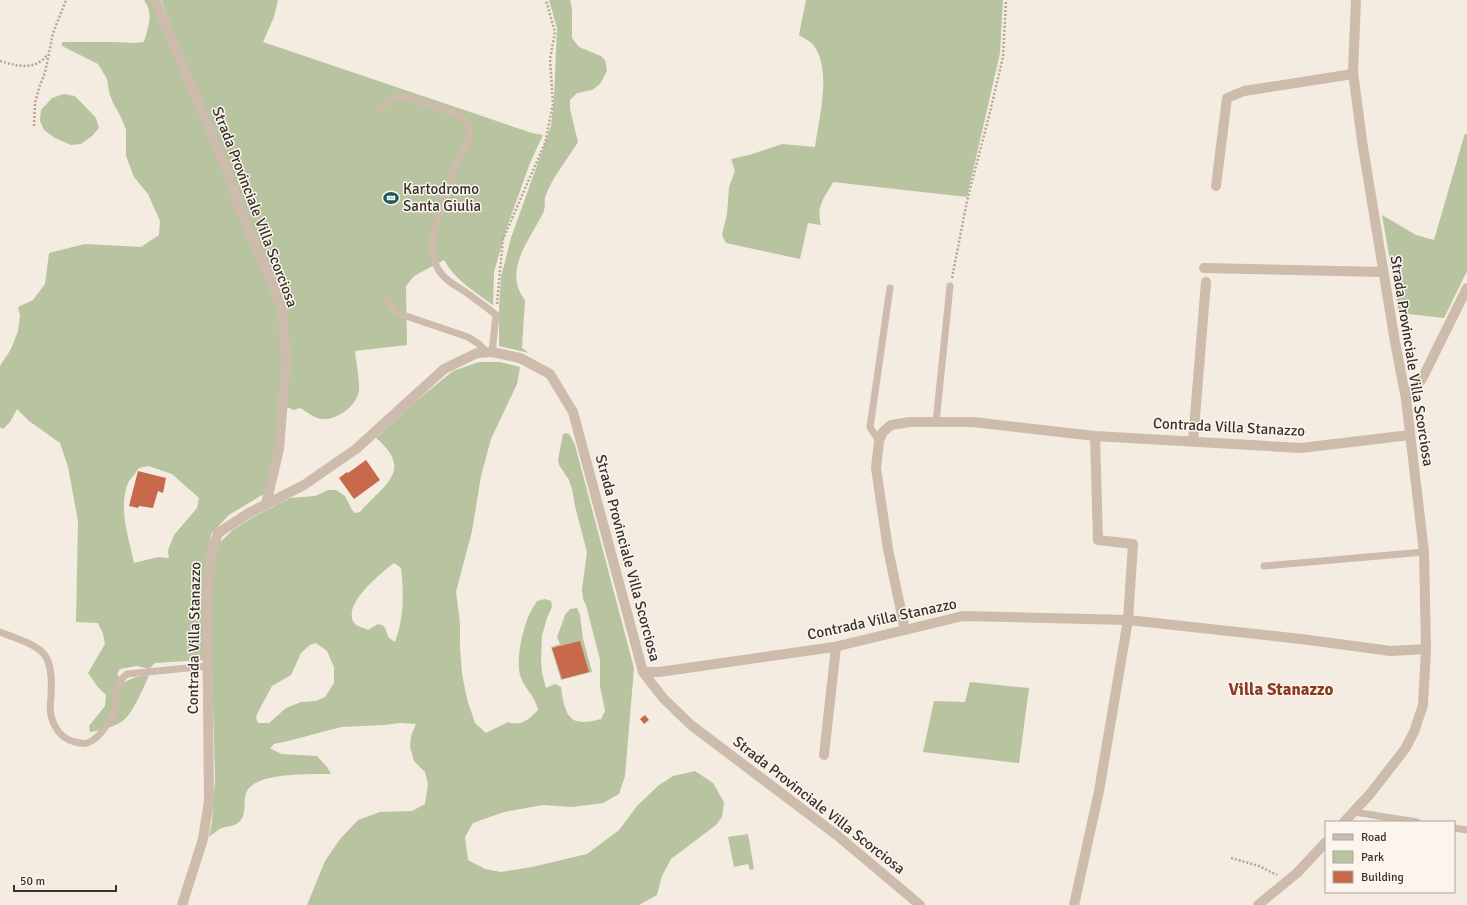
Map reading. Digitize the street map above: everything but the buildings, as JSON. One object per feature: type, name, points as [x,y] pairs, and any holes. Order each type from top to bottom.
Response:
[{"type":"street","name":"Strada Provinciale Villa Scorciosa","points":[[155,0],[228,173],[239,207],[282,308],[286,362],[279,449],[266,504]]},
{"type":"street","name":"Strada Provinciale Villa Scorciosa","points":[[1345,821],[1370,794],[1405,749],[1414,732],[1423,705],[1426,649],[1424,552],[1406,399],[1383,272],[1353,74],[1356,0]]},
{"type":"street","points":[[1216,186],[1227,98],[1244,91],[1353,74]]},
{"type":"street","points":[[1204,268],[1383,272]]},
{"type":"street","points":[[1193,441],[1206,282]]},
{"type":"street","points":[[1406,399],[1422,378],[1467,288]]},
{"type":"street","name":"Strada Provinciale Villa Scorciosa","points":[[489,352],[520,358],[550,374],[573,412],[643,672],[663,698],[691,725],[838,836],[920,905]]},
{"type":"street","name":"Contrada Villa Stanazzo","points":[[182,905],[203,839],[209,801],[207,600],[211,553],[218,533],[266,504],[304,485],[356,449],[444,369],[477,353],[489,352]]},
{"type":"street","name":"Contrada Villa Stanazzo","points":[[879,441],[883,432],[891,425],[910,422],[973,422],[1095,436],[1301,448],[1410,435]]},
{"type":"street","points":[[1074,905],[1099,791],[1128,620],[1133,544],[1098,540],[1095,436]]},
{"type":"street","points":[[879,441],[876,468],[888,549],[905,630]]},
{"type":"street","name":"Contrada Villa Stanazzo","points":[[643,672],[659,672],[836,646],[963,616],[1128,620],[1301,639],[1390,651],[1426,649]]},
{"type":"street","points":[[824,755],[836,646]]},
{"type":"street","points":[[1258,905],[1297,873],[1325,843]]},
{"type":"lane","points":[[379,108],[396,98],[405,97],[456,114],[466,120],[470,129],[470,136],[467,146],[457,164],[433,234],[433,260],[440,272],[448,280],[496,315],[489,352],[468,337],[398,313],[392,308],[388,299]]},
{"type":"lane","points":[[936,422],[950,286]]},
{"type":"lane","points":[[879,441],[870,427],[890,288]]},
{"type":"lane","points":[[1264,566],[1424,552]]},
{"type":"lane","points":[[0,632],[38,647],[47,658],[51,668],[52,682],[50,709],[52,721],[58,732],[68,740],[80,743],[87,743],[97,736],[110,721],[116,707],[115,691],[119,680],[127,674],[208,666]]},
{"type":"lane","points":[[1354,812],[1411,821]]},
{"type":"lane","points":[[1455,828],[1467,830]]},
{"type":"path","points":[[34,126],[35,103],[45,73],[53,33],[66,0]]},
{"type":"path","points":[[496,315],[503,239],[545,143],[553,104],[550,59],[555,32],[546,0]]},
{"type":"path","points":[[950,286],[967,201],[1003,57],[1006,0]]},
{"type":"path","points":[[0,61],[23,67],[39,63],[48,55]]},
{"type":"path","points":[[1231,858],[1259,866],[1288,881]]},
{"type":"green space","points":[[144,0],[151,0],[281,306],[285,363],[277,450],[267,492],[229,515],[211,534],[206,566],[203,660],[155,663],[149,669],[137,666],[120,669],[117,674],[124,682],[136,677],[149,675],[135,705],[125,719],[113,726],[90,732],[89,726],[105,706],[106,695],[97,686],[88,673],[105,644],[103,634],[98,623],[76,622],[78,521],[68,467],[60,443],[29,421],[17,409],[10,422],[3,429],[0,427],[0,366],[11,349],[18,331],[20,316],[18,307],[33,300],[45,284],[49,253],[85,244],[141,247],[159,235],[160,221],[148,194],[134,177],[126,156],[126,130],[113,103],[109,92],[107,79],[98,64],[62,46],[62,42],[144,42],[149,21],[149,10]],"holes":[[[148,466],[172,474],[199,498],[197,508],[174,535],[168,550],[169,558],[158,557],[134,563],[127,533],[124,511],[124,501],[129,481],[139,468]]]},
{"type":"green space","name":"Kartodromo Santa Giulia","points":[[161,0],[278,0],[274,17],[263,42],[532,133],[543,135],[530,163],[507,227],[494,272],[493,305],[460,280],[444,260],[414,276],[406,286],[407,345],[355,351],[359,391],[354,402],[340,415],[328,419],[322,419],[313,416],[300,408],[294,410],[285,406],[285,308]]},
{"type":"green space","points":[[549,0],[570,0],[572,9],[572,38],[579,47],[601,56],[605,60],[607,71],[600,84],[592,90],[577,93],[570,100],[570,109],[578,142],[549,188],[545,197],[545,207],[543,213],[520,256],[516,278],[519,289],[525,300],[522,348],[529,353],[499,346],[499,307],[501,277],[511,238],[551,126],[554,98],[557,28]]},
{"type":"green space","points":[[806,0],[1003,0],[1000,53],[967,197],[833,182],[820,207],[821,225],[808,223],[800,259],[726,243],[722,235],[727,214],[729,187],[735,171],[731,159],[749,155],[782,144],[815,147],[823,95],[823,81],[819,56],[813,44],[799,35]]},
{"type":"green space","points":[[64,94],[75,96],[96,118],[99,128],[92,136],[81,144],[71,145],[55,138],[44,130],[40,121],[41,110],[52,98]]},
{"type":"green space","points":[[1465,133],[1467,135],[1467,271],[1444,318],[1399,313],[1382,215],[1416,235],[1434,240]]},
{"type":"green space","points":[[479,362],[500,362],[520,367],[517,384],[491,439],[481,476],[472,531],[456,592],[460,623],[462,674],[467,699],[475,723],[486,733],[508,722],[517,724],[521,723],[538,710],[535,701],[521,678],[519,672],[519,656],[529,615],[537,601],[545,599],[551,601],[552,607],[542,636],[542,673],[546,688],[555,684],[561,687],[564,706],[570,717],[575,720],[582,722],[601,719],[605,711],[600,686],[600,660],[586,605],[583,599],[582,589],[587,552],[572,489],[569,480],[559,465],[558,460],[563,434],[566,433],[570,435],[575,445],[634,668],[625,776],[619,794],[603,803],[572,807],[543,805],[504,812],[473,823],[465,837],[468,860],[485,869],[501,872],[532,867],[587,854],[619,830],[637,806],[659,785],[673,776],[695,771],[713,783],[724,802],[722,817],[716,825],[671,859],[662,876],[657,895],[639,905],[307,905],[325,861],[340,839],[358,820],[380,812],[412,811],[425,804],[428,784],[425,772],[414,761],[410,747],[411,736],[416,724],[400,723],[341,727],[274,744],[270,748],[281,754],[317,756],[331,774],[286,775],[262,780],[253,785],[247,791],[244,812],[241,820],[236,824],[220,829],[209,837],[212,822],[215,779],[212,664],[212,566],[217,545],[233,530],[253,517],[290,498],[315,496],[328,490],[336,490],[345,496],[355,513],[360,512],[385,485],[391,477],[394,469],[393,460],[387,450],[376,438],[415,402],[453,371]],"holes":[[[394,563],[401,568],[403,586],[402,615],[395,642],[389,638],[384,626],[378,624],[368,630],[356,625],[352,618],[353,609],[363,591],[380,574]],[[316,643],[327,651],[334,667],[334,683],[325,697],[316,701],[301,702],[286,708],[269,723],[258,723],[256,718],[257,714],[272,686],[291,675],[301,653],[310,645]]]},
{"type":"green space","points":[[577,608],[580,615],[583,639],[592,672],[561,680],[551,647],[560,644],[557,637],[565,615],[570,609]]},
{"type":"green space","points":[[970,682],[1029,688],[1019,763],[923,752],[934,701],[965,702]]},
{"type":"green space","points":[[748,834],[754,869],[750,870],[748,864],[734,867],[728,837]]},
{"type":"place","name":"Kartodromo Santa Giulia","points":[[391,198]]},
{"type":"district","name":"Villa Stanazzo","points":[[1281,689]]}]
